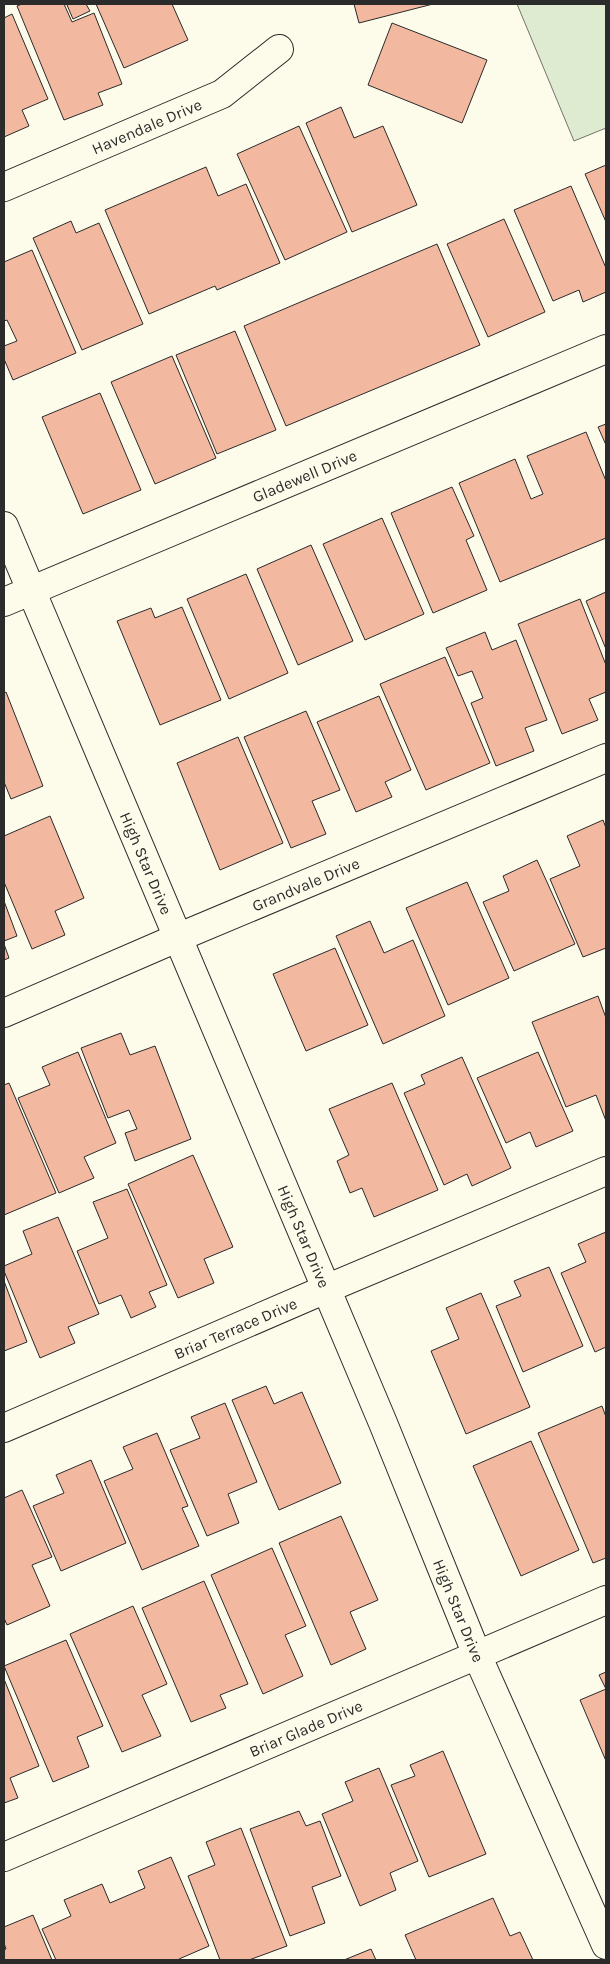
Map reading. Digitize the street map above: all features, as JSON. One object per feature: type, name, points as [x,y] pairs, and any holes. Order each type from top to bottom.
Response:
[{"type":"street","name":"Havendale Drive","points":[[4,187],[222,94],[279,49]]},
{"type":"street","name":"Gladewell Drive","points":[[4,602],[606,349]]},
{"type":"street","name":"High Star Drive","points":[[4,526],[383,1423],[477,1655],[606,1946]]},
{"type":"street","name":"Grandvale Drive","points":[[4,1013],[177,938],[606,758]]},
{"type":"street","name":"Briar Terrace Drive","points":[[4,1428],[606,1171]]},
{"type":"street","name":"Briar Glade Drive","points":[[4,1856],[606,1600]]},
{"type":"green space","points":[[517,4],[606,4],[606,128],[574,141]]},
{"type":"building","points":[[22,4],[64,4],[72,22],[94,13],[122,84],[98,93],[103,105],[64,120],[17,6]]},
{"type":"building","points":[[86,4],[90,11],[73,19],[67,5]]},
{"type":"building","points":[[96,4],[172,4],[188,40],[124,68]]},
{"type":"building","points":[[354,4],[433,4],[359,23]]},
{"type":"building","points":[[12,14],[48,99],[22,110],[29,126],[4,137],[4,18]]},
{"type":"building","points":[[392,23],[487,60],[462,123],[368,85]]},
{"type":"building","points":[[341,107],[354,138],[383,126],[417,205],[352,232],[306,123]]},
{"type":"building","points":[[299,126],[347,232],[285,260],[237,154]]},
{"type":"building","points":[[606,165],[606,222],[585,174]]},
{"type":"building","points":[[206,167],[218,196],[246,184],[280,263],[217,290],[215,286],[149,314],[105,210]]},
{"type":"building","points":[[571,186],[606,268],[606,292],[583,302],[579,290],[553,301],[514,210]]},
{"type":"building","points":[[504,219],[545,312],[488,337],[447,244]]},
{"type":"building","points":[[71,221],[76,233],[99,223],[143,324],[82,350],[33,238]]},
{"type":"building","points":[[437,244],[480,345],[286,426],[244,326]]},
{"type":"building","points":[[32,250],[76,353],[13,380],[4,359],[4,346],[17,341],[7,320],[4,321],[4,262]]},
{"type":"building","points":[[235,331],[276,430],[217,454],[176,355]]},
{"type":"building","points":[[172,356],[216,458],[155,484],[111,382]]},
{"type":"building","points":[[100,393],[141,490],[83,514],[42,417]]},
{"type":"building","points":[[606,424],[606,445],[598,427]]},
{"type":"building","points":[[586,432],[606,481],[606,538],[500,582],[459,483],[515,459],[531,499],[543,494],[527,456]]},
{"type":"building","points":[[452,487],[474,536],[466,540],[487,590],[433,613],[391,513]]},
{"type":"building","points":[[382,518],[424,614],[365,640],[323,544]]},
{"type":"building","points":[[311,545],[353,641],[298,665],[257,569]]},
{"type":"building","points":[[246,574],[288,673],[229,699],[187,599]]},
{"type":"building","points":[[606,592],[606,649],[586,601]]},
{"type":"building","points":[[580,599],[606,665],[606,692],[589,699],[598,720],[562,734],[518,624]]},
{"type":"building","points":[[182,607],[221,700],[160,725],[117,621],[151,608],[155,618]]},
{"type":"building","points":[[485,632],[492,650],[516,640],[547,720],[525,728],[534,751],[496,766],[471,703],[483,698],[472,671],[458,676],[446,648]]},
{"type":"building","points":[[445,657],[490,763],[426,790],[380,684]]},
{"type":"building","points":[[6,692],[43,786],[11,799],[4,782],[4,693]]},
{"type":"building","points":[[379,696],[411,770],[385,782],[392,797],[356,812],[317,722]]},
{"type":"building","points":[[306,711],[340,790],[312,801],[326,834],[291,848],[244,737]]},
{"type":"building","points":[[238,737],[283,843],[220,870],[177,763]]},
{"type":"building","points":[[50,816],[84,898],[55,911],[65,935],[32,949],[4,882],[4,836]]},
{"type":"building","points":[[603,820],[606,828],[606,948],[583,957],[550,879],[580,866],[567,836]]},
{"type":"building","points":[[537,860],[575,944],[514,971],[483,902],[509,891],[503,876]]},
{"type":"building","points":[[467,882],[509,978],[448,1005],[406,908]]},
{"type":"building","points":[[4,901],[17,936],[4,941]]},
{"type":"building","points":[[370,921],[384,953],[413,940],[445,1016],[383,1044],[336,936]]},
{"type":"building","points":[[4,944],[9,958],[4,960]]},
{"type":"building","points":[[335,948],[368,1025],[306,1051],[273,974]]},
{"type":"building","points":[[598,996],[606,1018],[606,1121],[596,1095],[566,1107],[532,1022]]},
{"type":"building","points":[[121,1033],[130,1055],[155,1046],[191,1139],[135,1161],[125,1133],[137,1129],[129,1110],[108,1118],[81,1048]]},
{"type":"building","points":[[78,1052],[116,1143],[84,1157],[94,1178],[59,1193],[18,1098],[50,1085],[42,1067]]},
{"type":"building","points":[[538,1052],[573,1131],[536,1147],[530,1132],[506,1143],[477,1078]]},
{"type":"building","points":[[462,1057],[511,1168],[472,1186],[467,1174],[444,1185],[404,1093],[425,1084],[421,1075]]},
{"type":"building","points":[[9,1083],[56,1193],[4,1215],[4,1085]]},
{"type":"building","points":[[392,1083],[438,1190],[374,1217],[362,1188],[350,1193],[337,1161],[349,1155],[329,1109]]},
{"type":"building","points":[[193,1155],[233,1247],[204,1259],[214,1283],[178,1298],[128,1184]]},
{"type":"building","points":[[127,1189],[167,1285],[149,1292],[156,1307],[131,1318],[121,1295],[99,1304],[77,1251],[108,1238],[93,1202]]},
{"type":"building","points":[[58,1217],[99,1314],[68,1327],[75,1343],[40,1358],[4,1271],[4,1266],[32,1254],[23,1231]]},
{"type":"building","points":[[606,1232],[606,1347],[595,1352],[561,1273],[586,1262],[578,1244]]},
{"type":"building","points":[[549,1267],[583,1346],[523,1372],[496,1306],[521,1296],[514,1281]]},
{"type":"building","points":[[4,1281],[27,1342],[4,1351]]},
{"type":"building","points":[[481,1293],[530,1407],[466,1434],[431,1351],[459,1339],[446,1308]]},
{"type":"building","points":[[266,1386],[274,1404],[302,1392],[341,1483],[279,1510],[232,1400]]},
{"type":"building","points":[[225,1403],[257,1482],[228,1494],[239,1523],[207,1536],[170,1450],[200,1438],[191,1417]]},
{"type":"building","points":[[602,1406],[606,1417],[606,1558],[593,1563],[538,1433]]},
{"type":"building","points":[[157,1433],[188,1506],[182,1508],[199,1546],[142,1570],[104,1481],[133,1469],[123,1447]]},
{"type":"building","points":[[531,1441],[579,1550],[521,1576],[473,1466]]},
{"type":"building","points":[[91,1460],[126,1543],[61,1571],[33,1506],[64,1493],[56,1475]]},
{"type":"building","points":[[22,1490],[52,1557],[32,1565],[50,1606],[7,1625],[4,1618],[4,1498]]},
{"type":"building","points":[[341,1516],[378,1600],[350,1612],[366,1649],[331,1665],[279,1543]]},
{"type":"building","points":[[272,1548],[306,1626],[285,1635],[303,1676],[263,1694],[211,1575]]},
{"type":"building","points":[[204,1581],[248,1684],[220,1695],[226,1708],[191,1722],[142,1608]]},
{"type":"building","points":[[133,1606],[167,1684],[142,1695],[161,1736],[122,1752],[70,1634]]},
{"type":"building","points":[[66,1640],[103,1726],[77,1737],[89,1767],[53,1782],[4,1666]]},
{"type":"building","points":[[606,1672],[606,1689],[599,1675]]},
{"type":"building","points":[[4,1679],[39,1766],[10,1778],[18,1798],[4,1803]]},
{"type":"building","points":[[606,1689],[606,1761],[580,1700]]},
{"type":"building","points":[[443,1751],[486,1854],[429,1877],[391,1785],[415,1776],[410,1765]]},
{"type":"building","points":[[379,1768],[418,1861],[390,1873],[396,1890],[360,1906],[322,1814],[353,1801],[345,1782]]},
{"type":"building","points":[[299,1811],[306,1826],[320,1821],[341,1876],[312,1887],[325,1923],[290,1936],[250,1829]]},
{"type":"building","points":[[241,1828],[287,1946],[249,1960],[220,1960],[188,1876],[215,1865],[206,1842]]},
{"type":"building","points":[[171,1857],[209,1946],[180,1960],[56,1960],[42,1929],[71,1916],[64,1900],[102,1884],[110,1903],[145,1888],[138,1871]]},
{"type":"building","points":[[493,1898],[510,1936],[520,1932],[533,1960],[416,1960],[405,1935]]},
{"type":"building","points":[[33,1915],[52,1960],[4,1960],[4,1950],[6,1949],[4,1927]]},
{"type":"building","points":[[371,1949],[376,1960],[344,1960]]}]
